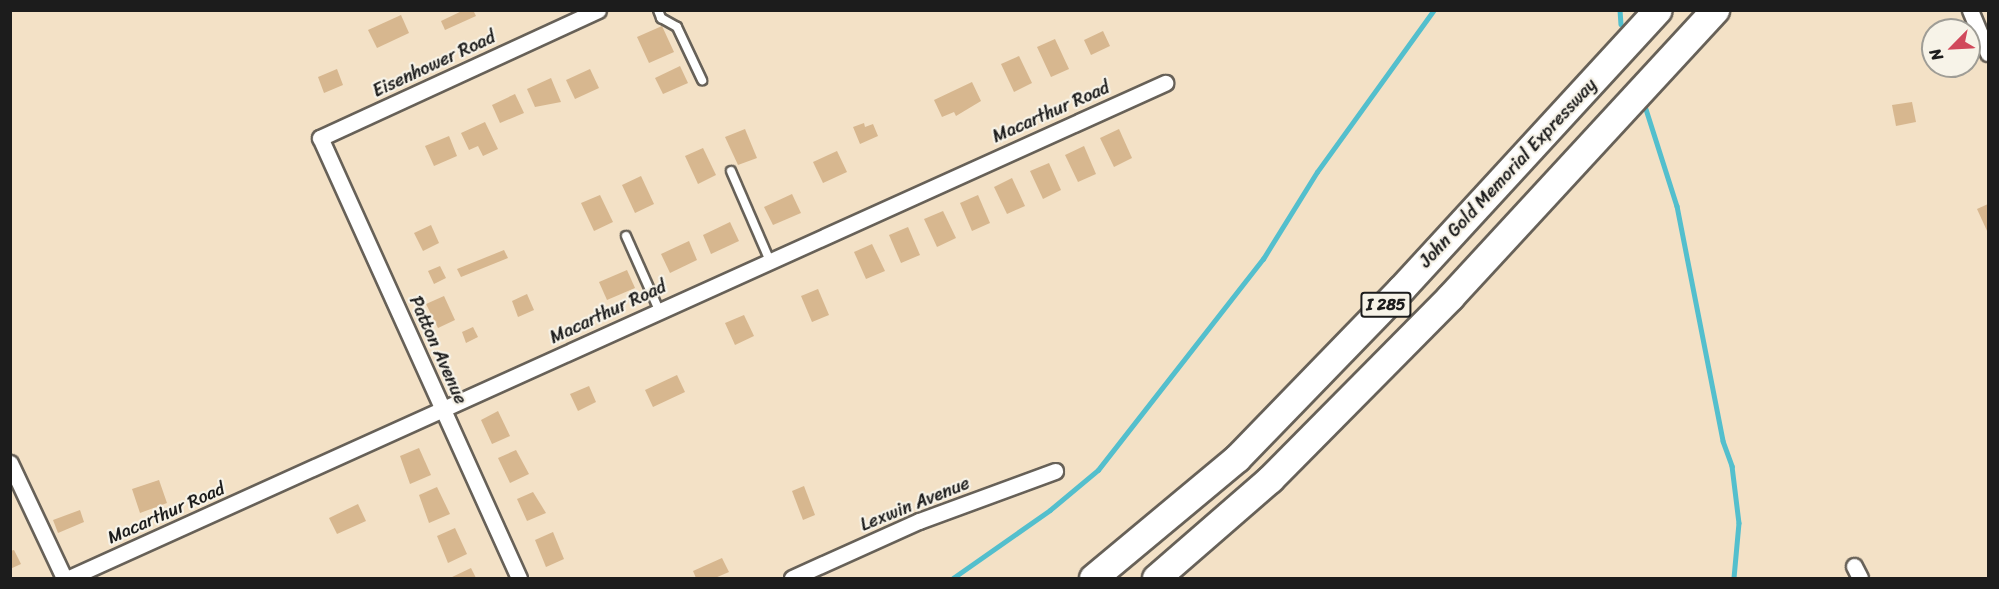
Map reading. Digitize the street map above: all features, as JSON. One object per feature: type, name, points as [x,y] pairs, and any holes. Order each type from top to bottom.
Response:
[{"type":"highway","name":"John Gold Memorial Expressway","points":[[1093,579],[1237,458],[1401,289],[1658,10]]},
{"type":"highway","name":"I 285","points":[[1155,579],[1270,479],[1450,297],[1715,10]]},
{"type":"street","name":"Eisenhower Road","points":[[320,138],[598,10]]},
{"type":"street","points":[[1970,10],[1989,53]]},
{"type":"street","name":"Macarthur Road","points":[[69,579],[769,259],[1165,83]]},
{"type":"street","name":"Patton Avenue","points":[[320,138],[519,579]]},
{"type":"street","points":[[10,463],[64,579]]},
{"type":"street","name":"Lexwin Avenue","points":[[792,579],[919,521],[1055,471]]},
{"type":"lane","points":[[658,10],[661,18],[677,27],[702,80]]},
{"type":"lane","points":[[731,171],[769,259]]},
{"type":"lane","points":[[626,236],[659,310]]},
{"type":"building","points":[[464,10],[473,10],[476,16],[445,30],[441,21]]},
{"type":"building","points":[[401,15],[409,33],[377,48],[368,30]]},
{"type":"building","points":[[662,26],[674,52],[649,63],[637,37]]},
{"type":"building","points":[[1103,31],[1110,46],[1091,55],[1084,40]]},
{"type":"building","points":[[1055,39],[1069,69],[1051,77],[1037,47]]},
{"type":"building","points":[[1019,56],[1032,83],[1014,92],[1001,64]]},
{"type":"building","points":[[680,66],[688,83],[663,94],[655,78]]},
{"type":"building","points":[[337,69],[343,85],[324,93],[318,77]]},
{"type":"building","points":[[590,69],[599,88],[575,99],[566,80]]},
{"type":"building","points":[[551,78],[561,102],[535,107],[527,89]]},
{"type":"building","points":[[972,82],[981,101],[956,116],[954,112],[942,117],[934,100]]},
{"type":"building","points":[[515,94],[524,113],[500,123],[492,105]]},
{"type":"building","points":[[1912,102],[1916,122],[1896,126],[1892,105]]},
{"type":"building","points":[[485,122],[498,149],[483,156],[478,146],[469,150],[461,133]]},
{"type":"building","points":[[864,123],[865,127],[873,124],[878,136],[860,144],[853,127]]},
{"type":"building","points":[[745,129],[757,158],[738,165],[725,137]]},
{"type":"building","points":[[1119,129],[1132,158],[1114,167],[1100,138]]},
{"type":"building","points":[[449,136],[457,156],[434,166],[425,146]]},
{"type":"building","points":[[1084,146],[1096,174],[1078,182],[1065,155]]},
{"type":"building","points":[[703,148],[716,175],[698,184],[685,156]]},
{"type":"building","points":[[837,151],[847,172],[823,183],[813,162]]},
{"type":"building","points":[[1049,163],[1061,190],[1043,199],[1030,171]]},
{"type":"building","points":[[641,176],[654,204],[635,213],[622,185]]},
{"type":"building","points":[[1012,178],[1025,206],[1007,214],[994,187]]},
{"type":"building","points":[[792,194],[801,213],[773,225],[764,207]]},
{"type":"building","points":[[600,195],[613,222],[594,231],[581,203]]},
{"type":"building","points":[[978,195],[990,223],[972,231],[960,203]]},
{"type":"building","points":[[1988,204],[1988,233],[1977,209]]},
{"type":"building","points":[[943,211],[956,238],[937,247],[924,219]]},
{"type":"building","points":[[730,222],[739,241],[711,254],[703,235]]},
{"type":"building","points":[[431,225],[439,243],[423,251],[414,233]]},
{"type":"building","points":[[908,227],[920,255],[901,263],[889,235]]},
{"type":"building","points":[[689,241],[697,260],[670,273],[661,254]]},
{"type":"building","points":[[872,244],[885,271],[866,279],[854,252]]},
{"type":"building","points":[[504,250],[508,258],[461,277],[457,269]]},
{"type":"building","points":[[440,266],[446,278],[434,284],[428,271]]},
{"type":"building","points":[[627,270],[635,288],[607,300],[599,282]]},
{"type":"building","points":[[818,289],[829,315],[812,322],[801,296]]},
{"type":"building","points":[[527,294],[534,310],[518,317],[512,301]]},
{"type":"building","points":[[444,296],[455,320],[438,328],[426,304]]},
{"type":"building","points":[[744,315],[754,336],[735,345],[725,323]]},
{"type":"building","points":[[473,327],[478,337],[466,343],[462,332]]},
{"type":"building","points":[[677,375],[685,392],[653,407],[645,390]]},
{"type":"building","points":[[589,386],[596,402],[578,411],[570,394]]},
{"type":"building","points":[[498,411],[510,436],[492,444],[481,420]]},
{"type":"building","points":[[419,448],[431,475],[410,484],[400,456]]},
{"type":"building","points":[[516,450],[529,474],[510,483],[498,458]]},
{"type":"building","points":[[159,480],[167,503],[140,513],[132,489]]},
{"type":"building","points":[[804,486],[815,515],[803,520],[792,491]]},
{"type":"building","points":[[437,487],[450,514],[429,523],[419,495]]},
{"type":"building","points":[[533,492],[546,513],[527,521],[517,499]]},
{"type":"building","points":[[358,504],[366,521],[337,534],[329,518]]},
{"type":"building","points":[[80,510],[84,522],[58,533],[53,520]]},
{"type":"building","points":[[455,528],[467,554],[448,563],[437,536]]},
{"type":"building","points":[[553,532],[564,559],[546,567],[535,540]]},
{"type":"building","points":[[14,550],[21,564],[10,569],[10,551]]},
{"type":"building","points":[[722,558],[729,572],[715,578],[696,578],[693,571]]},
{"type":"building","points":[[471,568],[476,578],[450,578]]},
{"type":"waterway","points":[[953,578],[1050,510],[1098,470],[1263,259],[1317,172],[1434,10]]},
{"type":"waterway","points":[[1620,10],[1621,24]]},
{"type":"waterway","points":[[1645,106],[1677,206],[1723,441],[1732,466],[1739,523],[1734,578]]}]
